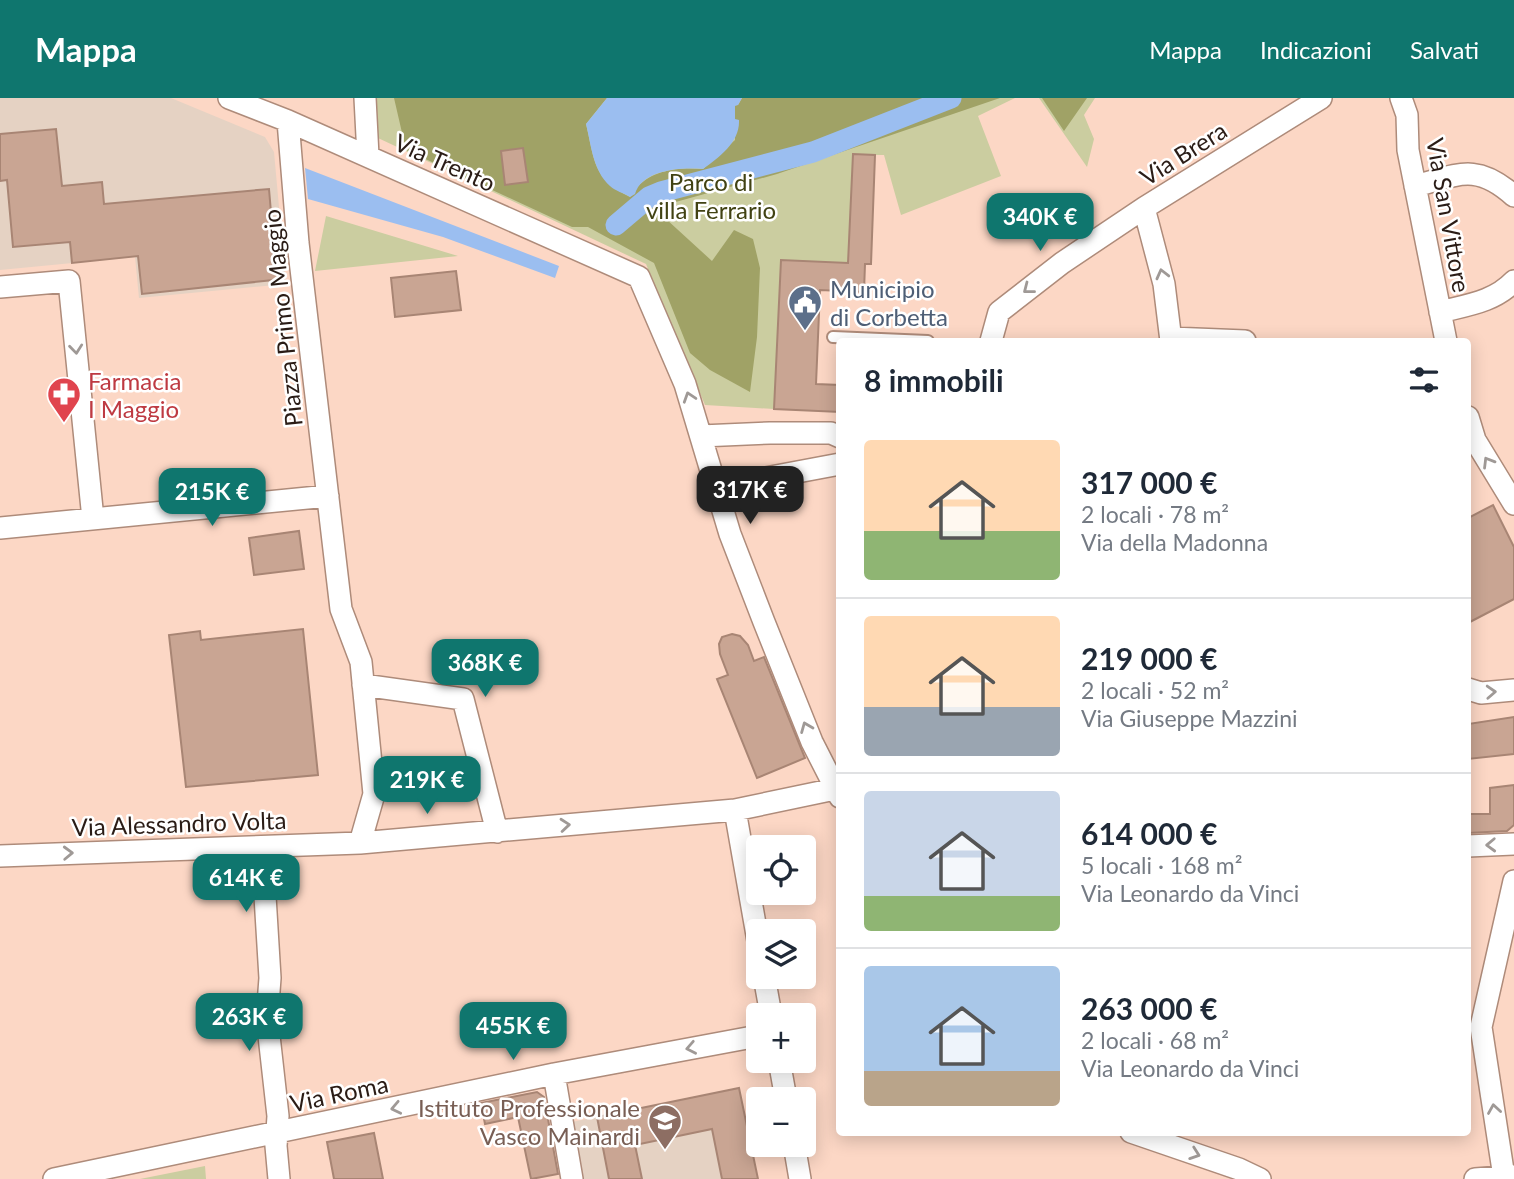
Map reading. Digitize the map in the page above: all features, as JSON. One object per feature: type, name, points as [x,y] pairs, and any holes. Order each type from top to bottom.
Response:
[{"type":"street","name":"Via Trento","points":[[229,98],[288,121],[639,277],[685,384],[701,436]]},
{"type":"street","points":[[365,98],[368,156]]},
{"type":"street","name":"Via Brera","points":[[992,338],[999,312],[1062,263],[1144,208],[1321,98]]},
{"type":"street","name":"Via San Vittore","points":[[1401,98],[1407,115],[1408,150],[1445,338]]},
{"type":"street","name":"Piazza Primo Maggio","points":[[288,121],[299,243],[341,609],[361,662],[374,794],[360,843]]},
{"type":"street","points":[[1415,186],[1453,174],[1482,175],[1500,183],[1514,196]]},
{"type":"street","points":[[1144,208],[1164,284],[1171,338]]},
{"type":"street","points":[[0,287],[69,281],[93,519]]},
{"type":"street","points":[[1440,312],[1481,302],[1505,290],[1514,281]]},
{"type":"street","points":[[1471,427],[1475,440],[1514,504]]},
{"type":"street","points":[[836,435],[771,433],[701,436],[730,534],[812,742],[836,786]]},
{"type":"street","points":[[717,487],[836,465]]},
{"type":"street","points":[[0,528],[328,496]]},
{"type":"street","points":[[363,685],[463,699],[497,832]]},
{"type":"street","points":[[1471,690],[1481,693],[1514,690]]},
{"type":"street","name":"Via Alessandro Volta","points":[[0,856],[360,843],[735,810],[836,790]]},
{"type":"street","points":[[735,810],[754,919]]},
{"type":"street","points":[[1471,846],[1514,844]]},
{"type":"street","points":[[262,847],[270,978],[267,1018],[278,1116],[279,1179]]},
{"type":"street","points":[[1475,1179],[1509,1176],[1481,1027],[1514,881]]},
{"type":"street","name":"Via Roma","points":[[54,1179],[555,1074],[746,1038]]},
{"type":"street","points":[[555,1074],[572,1179]]},
{"type":"street","points":[[1142,1136],[1260,1179]]},
{"type":"street","points":[[796,1157],[800,1179]]},
{"type":"lane","points":[[833,337],[857,338]]},
{"type":"shaded area","points":[[0,98],[171,98],[265,137],[274,152],[286,284],[139,298],[135,257],[0,270]]},
{"type":"shaded area","name":"Istituto Professionale Vasco Mainardi","points":[[739,1088],[746,1122],[746,1157],[753,1157],[758,1179],[584,1179],[572,1122]]},
{"type":"green space","name":"Parco di villa Ferrario","points":[[376,98],[1015,98],[978,116],[1001,176],[901,215],[884,155],[853,155],[848,264],[781,261],[774,409],[705,405],[646,264],[378,138]]},
{"type":"green space","points":[[394,98],[607,98],[586,124],[591,148],[597,167],[608,183],[630,197],[636,188],[651,176],[677,169],[703,169],[735,140],[735,105],[738,105],[742,98],[1000,98],[777,174],[654,208],[712,261],[734,230],[753,239],[760,268],[757,337],[750,392],[710,370],[690,353],[654,263],[588,227],[572,227],[406,150]]},
{"type":"green space","points":[[1039,98],[1095,98],[1084,115],[1094,139],[1087,167]]},
{"type":"green space","points":[[1042,98],[1087,98],[1064,131]]},
{"type":"green space","points":[[326,216],[458,256],[315,271]]},
{"type":"green space","points":[[205,1166],[206,1179],[140,1179]]},
{"type":"water","points":[[607,98],[742,98],[735,106],[735,119],[739,120],[736,135],[722,154],[703,169],[675,169],[654,175],[646,179],[630,197],[612,188],[604,180],[591,148],[586,124]]},
{"type":"water","points":[[305,168],[559,266],[555,278],[443,237],[308,199]]},
{"type":"building","points":[[56,129],[62,186],[102,182],[104,204],[269,189],[273,236],[279,235],[283,279],[142,294],[138,256],[72,263],[70,242],[13,247],[7,180],[0,181],[0,134]]},
{"type":"building","points":[[523,148],[528,182],[505,185],[501,151]]},
{"type":"building","points":[[853,154],[875,155],[871,264],[865,264],[864,292],[820,290],[816,384],[836,385],[836,412],[774,409],[781,260],[848,263]]},
{"type":"building","points":[[456,271],[461,310],[395,317],[391,278]]},
{"type":"building","points":[[1493,505],[1514,547],[1514,599],[1471,621],[1471,516]]},
{"type":"building","points":[[299,531],[304,569],[254,575],[249,538]]},
{"type":"building","points":[[303,629],[318,775],[186,787],[169,635],[200,631],[201,640]]},
{"type":"building","points":[[732,634],[740,636],[748,645],[754,661],[764,657],[805,758],[757,778],[717,679],[728,675],[719,644],[722,637]]},
{"type":"building","points":[[1514,717],[1514,754],[1471,759],[1471,724]]},
{"type":"building","points":[[1514,785],[1514,825],[1507,831],[1471,833],[1471,814],[1490,814],[1490,788]]},
{"type":"building","name":"Istituto Professionale Vasco Mainardi","points":[[739,1088],[746,1122],[746,1157],[753,1157],[758,1179],[722,1179],[712,1129],[635,1145],[642,1179],[609,1179],[597,1117]]},
{"type":"building","points":[[537,1092],[544,1097],[558,1174],[531,1179],[518,1117],[485,1124],[481,1103]]},
{"type":"building","points":[[374,1133],[383,1179],[334,1179],[327,1142]]},
{"type":"waterway","points":[[616,225],[649,197],[661,192],[813,152],[951,98]]},
{"type":"place","name":"Municipio di Corbetta","points":[[805,332]]},
{"type":"place","name":"Farmacia I Maggio","points":[[64,424]]},
{"type":"place","name":"Istituto Professionale Vasco Mainardi","points":[[665,1151]]}]
